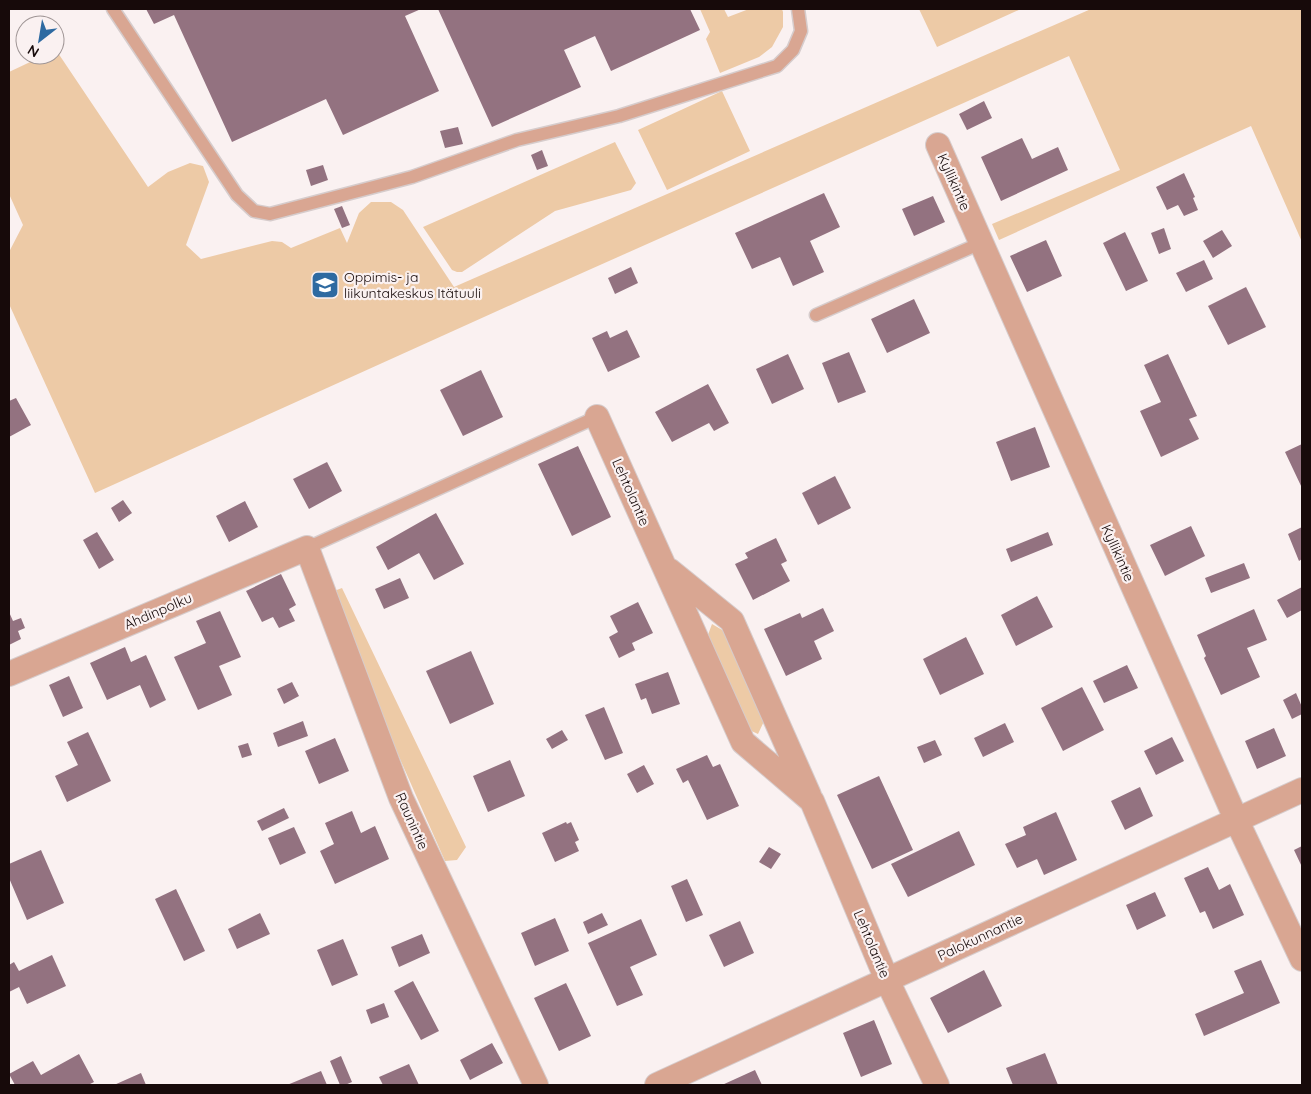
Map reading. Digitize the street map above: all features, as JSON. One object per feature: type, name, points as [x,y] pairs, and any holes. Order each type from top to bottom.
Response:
[{"type":"street","name":"Kyllikintie","points":[[938,145],[1236,819],[1302,959]]},
{"type":"street","name":"Lehtolantie","points":[[597,416],[743,742],[812,801]]},
{"type":"street","name":"Ahdinpolku","points":[[9,674],[307,548]]},
{"type":"street","name":"Raunintie","points":[[307,548],[401,798],[536,1085]]},
{"type":"street","name":"Lehtolantie","points":[[664,567],[732,621],[812,801],[888,980],[936,1085]]},
{"type":"street","name":"Palokunnantie","points":[[657,1085],[1302,790]]},
{"type":"lane","points":[[113,9],[237,196],[254,210],[270,214],[412,178],[517,140],[619,116],[777,66],[793,50],[801,31],[798,9]]},
{"type":"lane","points":[[816,315],[981,243]]},
{"type":"lane","points":[[307,548],[597,416]]},
{"type":"shaded area","points":[[700,9],[724,9],[728,17],[749,9],[782,9],[783,27],[772,47],[759,57],[720,73],[706,39],[710,32]]},
{"type":"shaded area","points":[[919,9],[1021,9],[937,47]]},
{"type":"shaded area","points":[[1091,9],[1302,9],[1302,242],[1251,126],[999,240],[992,224],[1120,170],[1069,56],[95,493],[9,304],[9,252],[23,225],[9,194],[9,72],[24,65],[65,65],[65,63],[148,187],[168,172],[190,163],[203,166],[209,182],[186,245],[201,259],[272,241],[282,242],[291,248],[340,228],[347,243],[359,213],[371,202],[391,202],[403,210],[454,287]]},
{"type":"shaded area","points":[[722,91],[750,151],[667,190],[638,130]]},
{"type":"shaded area","points":[[615,142],[636,183],[631,190],[555,211],[462,272],[452,270],[423,227]]},
{"type":"shaded area","points":[[342,588],[466,847],[457,860],[445,861],[381,716],[334,591]]},
{"type":"shaded area","points":[[712,624],[729,634],[765,719],[758,734],[745,728],[705,643]]},
{"type":"building","points":[[146,9],[421,9],[405,16],[439,91],[343,135],[326,99],[232,142],[174,15],[154,24]]},
{"type":"building","points":[[438,9],[690,9],[700,30],[611,71],[595,36],[564,50],[581,87],[492,127]]},
{"type":"building","points":[[984,101],[992,118],[967,130],[959,114]]},
{"type":"building","points":[[458,127],[463,144],[445,148],[440,131]]},
{"type":"building","points":[[1022,138],[1032,159],[1058,147],[1068,170],[1001,201],[981,157]]},
{"type":"building","points":[[542,150],[548,166],[537,170],[531,155]]},
{"type":"building","points":[[323,165],[328,180],[311,186],[306,170]]},
{"type":"building","points":[[1184,173],[1195,197],[1193,198],[1198,210],[1184,216],[1178,205],[1167,210],[1156,187]]},
{"type":"building","points":[[824,193],[840,227],[810,241],[824,272],[793,286],[780,257],[752,269],[735,233]]},
{"type":"building","points":[[933,196],[945,222],[914,236],[902,209]]},
{"type":"building","points":[[342,206],[350,225],[342,228],[334,209]]},
{"type":"building","points":[[1164,228],[1171,249],[1159,254],[1151,233]]},
{"type":"building","points":[[1222,230],[1232,246],[1213,258],[1203,241]]},
{"type":"building","points":[[1125,232],[1148,281],[1126,291],[1103,243]]},
{"type":"building","points":[[1046,240],[1062,276],[1027,292],[1010,256]]},
{"type":"building","points":[[1204,260],[1213,279],[1186,292],[1176,273]]},
{"type":"building","points":[[631,267],[638,283],[615,294],[608,278]]},
{"type":"building","points":[[1246,287],[1266,327],[1228,345],[1208,306]]},
{"type":"building","points":[[914,299],[930,333],[887,353],[871,319]]},
{"type":"building","points":[[627,330],[640,357],[608,372],[592,338],[607,331],[610,338]]},
{"type":"building","points":[[849,352],[866,392],[838,403],[822,363]]},
{"type":"building","points":[[788,354],[804,389],[772,404],[756,369]]},
{"type":"building","points":[[1168,354],[1197,416],[1189,419],[1199,439],[1161,457],[1140,411],[1161,402],[1144,365]]},
{"type":"building","points":[[481,370],[503,417],[463,436],[440,390]]},
{"type":"building","points":[[708,384],[729,423],[714,431],[709,423],[672,442],[655,412]]},
{"type":"building","points":[[16,398],[31,425],[9,437],[9,401]]},
{"type":"building","points":[[1035,427],[1050,467],[1011,481],[996,442]]},
{"type":"building","points":[[1302,444],[1302,488],[1285,452]]},
{"type":"building","points":[[578,446],[611,517],[572,536],[538,464]]},
{"type":"building","points":[[327,462],[342,491],[309,509],[293,479]]},
{"type":"building","points":[[835,476],[851,508],[818,525],[802,493]]},
{"type":"building","points":[[123,500],[132,513],[119,522],[111,508]]},
{"type":"building","points":[[245,501],[258,527],[229,542],[216,516]]},
{"type":"building","points":[[436,513],[464,564],[434,580],[419,553],[388,570],[376,547]]},
{"type":"building","points":[[1191,526],[1205,556],[1165,576],[1150,545]]},
{"type":"building","points":[[1302,527],[1302,559],[1299,561],[1288,534]]},
{"type":"building","points":[[97,532],[114,560],[99,569],[83,540]]},
{"type":"building","points":[[1048,532],[1053,545],[1011,562],[1006,549]]},
{"type":"building","points":[[776,538],[787,561],[781,564],[790,581],[753,600],[735,564],[748,558],[745,553]]},
{"type":"building","points":[[1244,563],[1250,578],[1211,593],[1205,578]]},
{"type":"building","points":[[281,574],[296,605],[289,609],[295,621],[279,628],[273,617],[262,622],[246,591]]},
{"type":"building","points":[[400,578],[409,598],[384,609],[375,589]]},
{"type":"building","points":[[1302,587],[1302,610],[1287,618],[1277,600]]},
{"type":"building","points":[[1037,596],[1053,627],[1016,646],[1001,615]]},
{"type":"building","points":[[638,602],[653,633],[632,643],[635,650],[619,658],[609,637],[618,632],[610,616]]},
{"type":"building","points":[[823,608],[834,631],[814,641],[822,659],[786,676],[764,629],[800,613],[802,618]]},
{"type":"building","points":[[1254,609],[1267,640],[1247,648],[1260,677],[1221,695],[1204,658],[1206,656],[1197,635]]},
{"type":"building","points":[[220,611],[241,657],[219,666],[232,695],[198,710],[174,657],[206,643],[196,621]]},
{"type":"building","points":[[9,612],[13,621],[21,618],[25,628],[18,631],[21,639],[9,645]]},
{"type":"building","points":[[966,637],[984,674],[940,695],[923,659]]},
{"type":"building","points":[[125,647],[131,662],[146,655],[166,700],[150,708],[140,685],[107,700],[90,663]]},
{"type":"building","points":[[471,651],[494,704],[450,724],[426,671]]},
{"type":"building","points":[[1127,665],[1138,688],[1104,703],[1093,681]]},
{"type":"building","points":[[668,672],[680,704],[652,714],[646,698],[641,700],[635,684]]},
{"type":"building","points":[[69,676],[83,708],[63,717],[49,685]]},
{"type":"building","points":[[292,682],[299,696],[284,704],[277,689]]},
{"type":"building","points":[[1082,687],[1104,730],[1063,751],[1041,708]]},
{"type":"building","points":[[1296,693],[1302,707],[1302,714],[1292,719],[1283,700]]},
{"type":"building","points":[[604,707],[623,753],[605,760],[585,715]]},
{"type":"building","points":[[303,721],[308,736],[278,747],[273,733]]},
{"type":"building","points":[[1005,723],[1014,742],[983,757],[974,738]]},
{"type":"building","points":[[1274,728],[1286,756],[1257,769],[1245,741]]},
{"type":"building","points":[[562,730],[568,740],[552,749],[546,739]]},
{"type":"building","points":[[88,732],[111,781],[67,802],[55,776],[78,765],[67,742]]},
{"type":"building","points":[[1172,737],[1184,761],[1156,775],[1144,751]]},
{"type":"building","points":[[335,738],[349,771],[319,784],[305,751]]},
{"type":"building","points":[[935,740],[942,755],[924,763],[917,747]]},
{"type":"building","points":[[248,743],[252,755],[242,758],[238,746]]},
{"type":"building","points":[[707,755],[713,767],[720,764],[739,806],[707,820],[688,780],[683,783],[676,769]]},
{"type":"building","points":[[510,760],[525,796],[488,812],[473,776]]},
{"type":"building","points":[[644,765],[654,784],[637,793],[627,774]]},
{"type":"building","points":[[879,776],[913,850],[872,869],[837,795]]},
{"type":"building","points":[[1140,787],[1153,816],[1125,830],[1111,801]]},
{"type":"building","points":[[284,808],[289,818],[262,831],[257,821]]},
{"type":"building","points":[[352,811],[361,833],[375,826],[389,859],[335,884],[320,851],[334,844],[325,823]]},
{"type":"building","points":[[1056,812],[1077,860],[1044,875],[1037,859],[1017,868],[1005,844],[1026,835],[1023,827]]},
{"type":"building","points":[[566,822],[567,824],[571,822],[579,840],[575,842],[579,851],[555,862],[542,833]]},
{"type":"building","points":[[294,827],[306,853],[280,865],[268,838]]},
{"type":"building","points":[[959,831],[975,865],[908,897],[891,864]]},
{"type":"building","points":[[1302,846],[1302,867],[1294,850]]},
{"type":"building","points":[[769,847],[781,854],[771,869],[759,862]]},
{"type":"building","points":[[41,850],[64,903],[27,920],[9,878],[9,864]]},
{"type":"building","points":[[1208,867],[1219,890],[1230,884],[1244,915],[1213,929],[1205,911],[1200,913],[1184,878]]},
{"type":"building","points":[[687,879],[703,915],[686,922],[671,886]]},
{"type":"building","points":[[176,889],[205,951],[184,961],[155,899]]},
{"type":"building","points":[[1155,892],[1166,916],[1137,930],[1126,905]]},
{"type":"building","points":[[260,913],[270,934],[237,949],[228,929]]},
{"type":"building","points":[[602,913],[608,925],[588,934],[583,922]]},
{"type":"building","points":[[555,918],[569,951],[535,966],[521,933]]},
{"type":"building","points":[[641,919],[657,955],[630,967],[643,995],[617,1006],[588,943]]},
{"type":"building","points":[[740,921],[754,953],[724,967],[709,935]]},
{"type":"building","points":[[422,934],[430,953],[399,967],[391,947]]},
{"type":"building","points":[[343,939],[358,975],[332,986],[317,950]]},
{"type":"building","points":[[52,955],[66,986],[27,1004],[19,987],[9,992],[9,965],[14,962],[19,971]]},
{"type":"building","points":[[1261,960],[1280,1003],[1204,1036],[1195,1014],[1244,993],[1234,971]]},
{"type":"building","points":[[984,970],[1002,1006],[948,1033],[930,998]]},
{"type":"building","points":[[413,981],[439,1031],[421,1040],[394,991]]},
{"type":"building","points":[[566,983],[591,1036],[559,1051],[534,998]]},
{"type":"building","points":[[384,1003],[389,1017],[371,1024],[366,1010]]},
{"type":"building","points":[[874,1020],[892,1064],[861,1077],[843,1033]]},
{"type":"building","points":[[492,1043],[503,1063],[470,1080],[460,1060]]},
{"type":"building","points":[[1045,1053],[1058,1085],[1013,1085],[1006,1068]]},
{"type":"building","points":[[79,1054],[94,1082],[88,1085],[15,1085],[9,1074],[33,1061],[41,1075]]},
{"type":"building","points":[[341,1056],[352,1082],[345,1085],[340,1085],[330,1061]]},
{"type":"building","points":[[409,1064],[419,1085],[383,1085],[379,1077]]},
{"type":"building","points":[[755,1070],[762,1085],[722,1085]]},
{"type":"building","points":[[321,1071],[327,1085],[287,1085]]},
{"type":"building","points":[[141,1073],[146,1085],[114,1085]]},
{"type":"place","name":"Oppimis- ja liikuntakeskus Itätuuli","points":[[325,285]]}]
